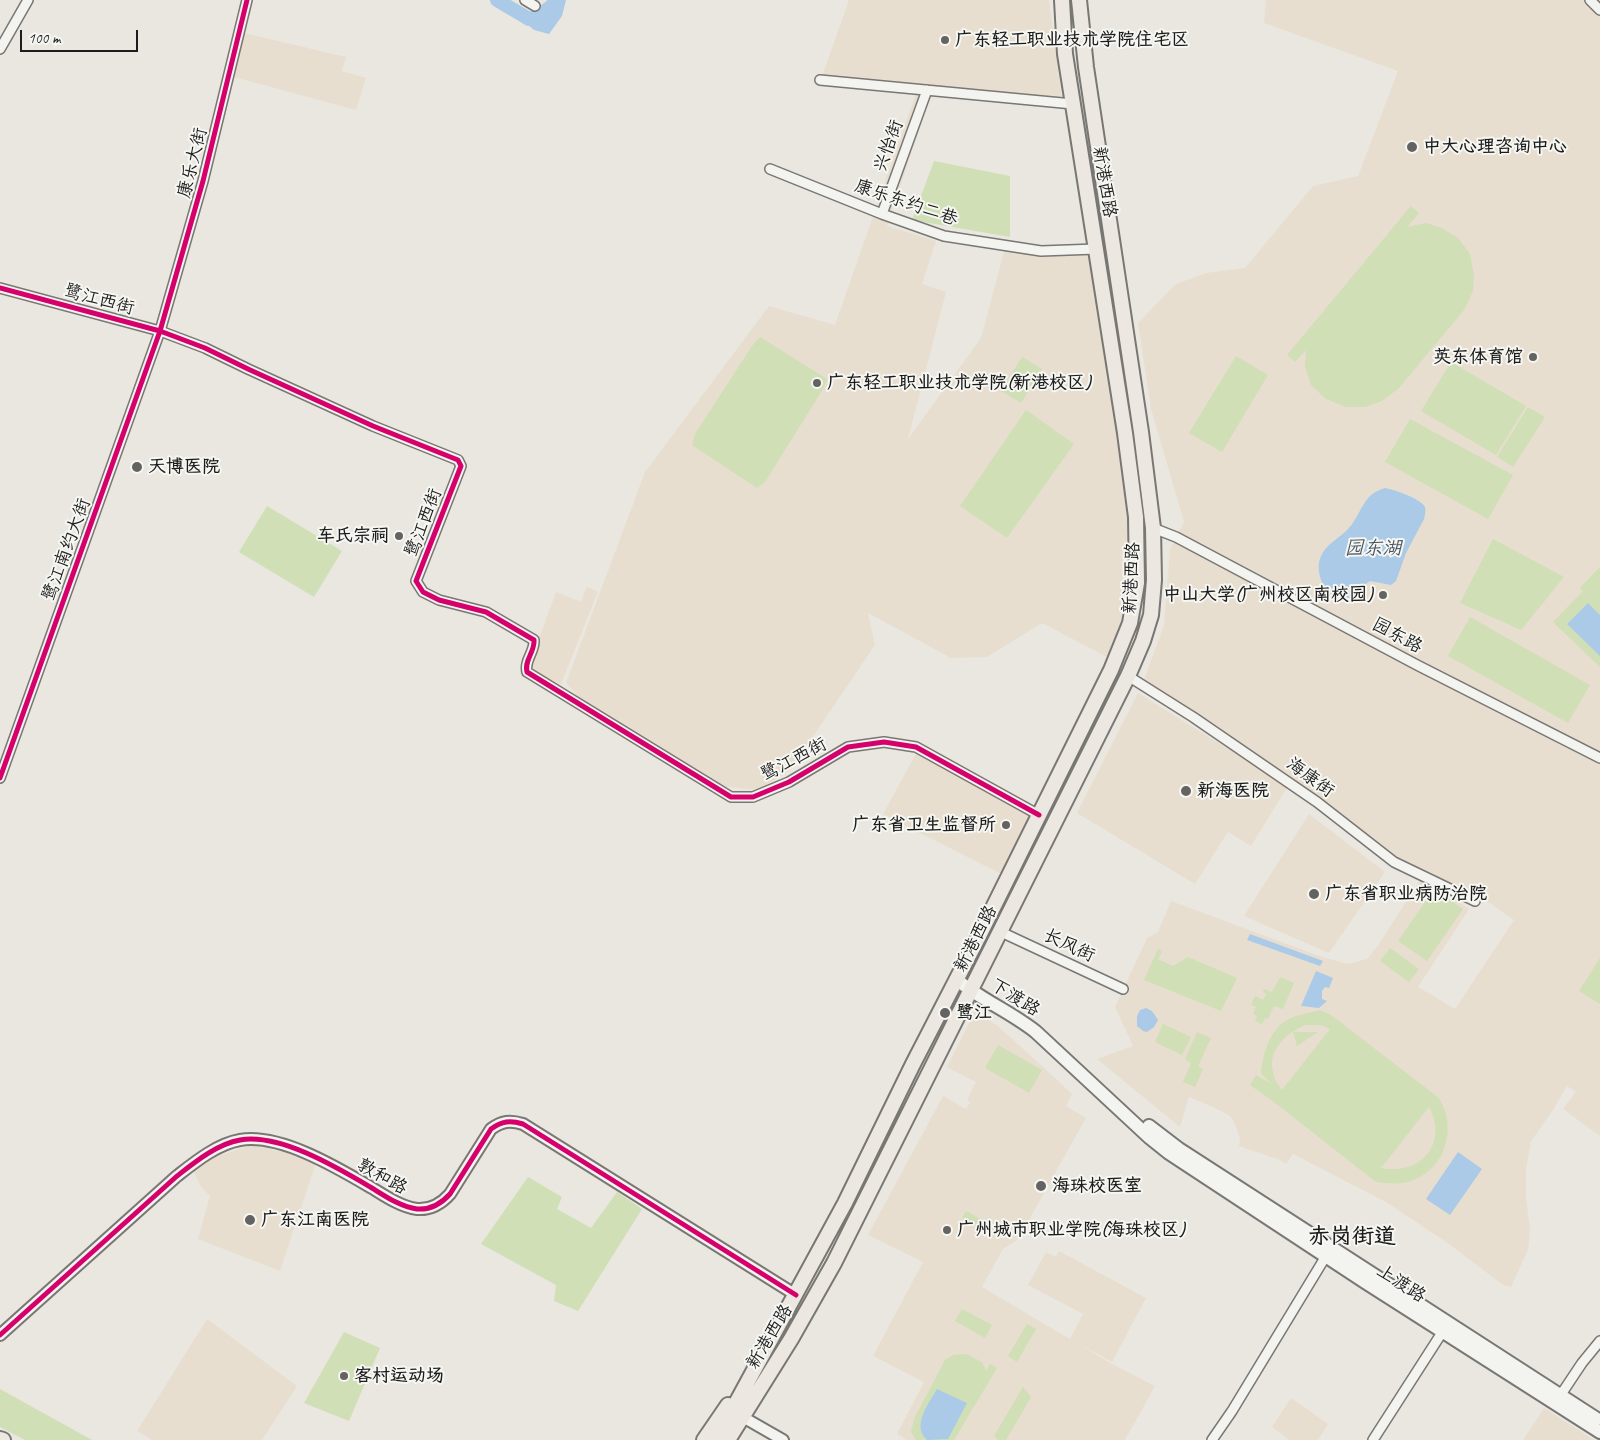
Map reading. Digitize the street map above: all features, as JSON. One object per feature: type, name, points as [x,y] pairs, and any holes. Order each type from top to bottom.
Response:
[{"type":"main road","name":"新港西路","points":[[716,1440],[845,1204],[1111,670],[1130,624],[1137,583],[1137,534],[1124,428],[1065,54],[1062,0]]},
{"type":"main road","name":"新港西路","points":[[728,1440],[804,1317],[834,1263],[1128,676],[1148,629],[1154,580],[1153,528],[1140,425],[1086,67],[1079,0]]},
{"type":"main road","name":"下渡路","points":[[956,979],[973,988],[1036,1032],[1149,1137],[1187,1159]]},
{"type":"main road","points":[[935,1020],[952,1027]]},
{"type":"main road","name":"上渡路","points":[[1187,1159],[1326,1256],[1600,1432]]},
{"type":"main road","name":"上渡路","points":[[1187,1159],[1600,1422]]},
{"type":"main road","points":[[704,1440],[724,1410],[750,1377]]},
{"type":"main road","points":[[739,1440],[762,1387]]},
{"type":"street","points":[[0,49],[28,0]]},
{"type":"street","name":"康乐大街","points":[[160,331],[203,181],[247,0]]},
{"type":"street","points":[[525,0],[535,6]]},
{"type":"street","points":[[1590,0],[1600,10]]},
{"type":"street","points":[[820,80],[1073,104]]},
{"type":"street","name":"兴怡街","points":[[882,214],[926,90]]},
{"type":"street","name":"康乐东约二巷","points":[[770,169],[882,214],[944,236],[1041,251],[1096,249]]},
{"type":"street","name":"鹭江西街","points":[[0,288],[160,331],[206,348],[373,426],[458,460],[460,466],[416,581],[423,592],[439,600],[486,612],[534,640],[526,666],[527,672],[732,797],[753,797],[789,782],[848,747],[884,742],[916,747],[1039,815]]},
{"type":"street","name":"鹭江南约大街","points":[[0,778],[160,331]]},
{"type":"street","points":[[1124,428],[1140,425]]},
{"type":"street","name":"园东路","points":[[1153,528],[1176,537],[1416,665],[1600,758]]},
{"type":"street","points":[[1130,624],[1148,629]]},
{"type":"street","name":"海康街","points":[[1128,676],[1193,717],[1301,791],[1394,862],[1475,901]]},
{"type":"street","name":"长风街","points":[[1001,932],[1123,989]]},
{"type":"street","points":[[966,961],[982,969]]},
{"type":"street","name":"敦和路","points":[[0,1335],[177,1176],[204,1156],[230,1143],[240,1140],[261,1140],[289,1147],[327,1163],[394,1201],[410,1208],[418,1209],[429,1208],[444,1201],[491,1129],[499,1123],[506,1121],[522,1124],[796,1295]]},
{"type":"street","points":[[1212,1440],[1232,1411],[1326,1256]]},
{"type":"street","points":[[1373,1440],[1443,1331]]},
{"type":"street","points":[[1560,1396],[1582,1363],[1600,1341]]},
{"type":"street","points":[[748,1420],[783,1440]]},
{"type":"shaded area","points":[[849,0],[1049,0],[1062,99],[933,89],[887,226],[936,241],[922,284],[946,292],[908,439],[981,338],[1005,248],[1091,251],[1133,535],[1133,588],[1109,658],[1042,623],[987,657],[951,658],[868,613],[875,645],[791,769],[759,790],[721,786],[596,715],[566,683],[645,472],[769,306],[835,325],[918,88],[821,79]]},
{"type":"shaded area","name":"中山大学(广州校区南校园)","points":[[1266,0],[1600,0],[1600,1136],[1563,1109],[1576,1092],[1567,1086],[1531,1141],[1526,1170],[1526,1197],[1530,1229],[1528,1250],[1511,1287],[1503,1285],[1449,1244],[1386,1202],[1293,1154],[1286,1164],[1280,1160],[1239,1146],[1240,1138],[1230,1116],[1213,1107],[1189,1097],[1180,1127],[1097,1059],[1133,1046],[1115,1007],[1147,938],[1158,932],[1171,901],[1322,957],[1348,964],[1367,959],[1379,944],[1422,877],[1469,909],[1418,987],[1455,1009],[1514,920],[1481,897],[1397,858],[1335,812],[1168,699],[1144,680],[1164,625],[1170,549],[1184,522],[1151,409],[1138,323],[1176,284],[1206,273],[1245,268],[1313,186],[1358,176],[1398,71],[1264,23]]},
{"type":"shaded area","points":[[244,33],[346,57],[342,71],[366,78],[356,110],[234,77]]},
{"type":"shaded area","points":[[587,587],[598,592],[561,684],[528,668],[556,592],[581,602]]},
{"type":"shaded area","name":"新海医院","points":[[1138,693],[1288,786],[1251,846],[1228,832],[1195,884],[1077,813]]},
{"type":"shaded area","points":[[918,750],[1035,814],[1003,875],[883,814]]},
{"type":"shaded area","name":"广东省职业病防治院","points":[[1309,814],[1385,872],[1329,953],[1244,916]]},
{"type":"shaded area","name":"广州城市职业学院(海珠校区)","points":[[975,1011],[999,1027],[1072,1094],[1066,1106],[1086,1118],[1026,1225],[1016,1241],[1003,1249],[982,1287],[1070,1339],[1083,1314],[1028,1285],[1046,1252],[1056,1257],[1059,1251],[1146,1298],[1112,1362],[1077,1343],[1110,1363],[1155,1386],[1125,1440],[907,1440],[897,1434],[924,1382],[873,1356],[923,1262],[868,1235],[943,1096],[966,1109],[970,1102],[967,1100],[976,1082],[947,1067]]},
{"type":"shaded area","name":"广东江南医院","points":[[252,1145],[283,1152],[316,1163],[280,1271],[198,1239],[210,1196],[201,1187],[193,1170],[215,1157]]},
{"type":"shaded area","points":[[207,1319],[297,1386],[262,1440],[152,1440],[137,1431]]},
{"type":"shaded area","points":[[1291,1398],[1328,1424],[1318,1440],[1289,1440],[1272,1427]]},
{"type":"shaded area","points":[[1544,1408],[1594,1440],[1523,1440]]},
{"type":"green space","points":[[934,161],[1010,176],[1010,237],[912,220]]},
{"type":"green space","points":[[1411,206],[1419,213],[1407,227],[1426,223],[1442,228],[1458,238],[1470,254],[1474,276],[1473,291],[1464,310],[1399,388],[1382,401],[1365,407],[1346,407],[1326,399],[1311,385],[1305,367],[1306,350],[1295,362],[1287,355]]},
{"type":"green space","points":[[760,337],[827,379],[823,389],[765,482],[757,488],[692,445],[695,434],[752,346]]},
{"type":"green space","points":[[1236,356],[1268,375],[1222,452],[1189,433]]},
{"type":"green space","points":[[1022,357],[1042,369],[1021,403],[1001,391]]},
{"type":"green space","points":[[1451,362],[1526,406],[1496,455],[1421,411]]},
{"type":"green space","points":[[1528,407],[1545,417],[1513,467],[1497,457]]},
{"type":"green space","points":[[1026,410],[1074,444],[1007,538],[960,506]]},
{"type":"green space","points":[[1410,419],[1513,475],[1488,519],[1385,462]]},
{"type":"green space","points":[[267,506],[342,551],[314,597],[239,552]]},
{"type":"green space","points":[[1493,539],[1564,577],[1521,630],[1460,603]]},
{"type":"green space","points":[[1600,567],[1600,667],[1553,622],[1583,591],[1580,588]]},
{"type":"green space","points":[[1470,617],[1590,685],[1568,723],[1448,656]]},
{"type":"green space","points":[[1434,889],[1463,909],[1427,961],[1398,941]]},
{"type":"green space","points":[[1390,948],[1419,969],[1409,982],[1380,961]]},
{"type":"green space","points":[[1158,949],[1162,952],[1158,959],[1173,966],[1188,957],[1237,978],[1221,1011],[1144,980]]},
{"type":"green space","points":[[1600,958],[1600,1004],[1579,991]]},
{"type":"green space","points":[[1280,977],[1294,983],[1283,1009],[1274,1006],[1268,1019],[1265,1018],[1262,1024],[1255,1021],[1257,1016],[1253,1014],[1256,1007],[1251,1005],[1255,996],[1263,1000],[1266,994],[1263,992],[1264,989],[1272,992]]},
{"type":"green space","points":[[1320,1010],[1331,1015],[1439,1098],[1447,1119],[1447,1139],[1435,1165],[1420,1177],[1403,1183],[1376,1182],[1250,1085],[1256,1075],[1272,1084],[1261,1074],[1262,1065],[1270,1039],[1280,1025],[1296,1016]],"holes":[[[1306,1025],[1321,1025],[1330,1029],[1282,1090],[1276,1082],[1274,1075],[1273,1056],[1285,1037]],[[1429,1107],[1436,1133],[1428,1154],[1419,1162],[1408,1167],[1395,1169],[1381,1168]]]},
{"type":"green space","points":[[1163,1024],[1191,1037],[1182,1055],[1155,1042]]},
{"type":"green space","points":[[1197,1032],[1211,1038],[1198,1066],[1203,1069],[1195,1087],[1183,1082],[1191,1063],[1185,1059]]},
{"type":"green space","points":[[1293,1032],[1318,1032],[1297,1046]]},
{"type":"green space","points":[[998,1045],[1042,1070],[1029,1093],[985,1068]]},
{"type":"green space","points":[[528,1177],[562,1197],[557,1209],[591,1228],[617,1192],[642,1209],[578,1311],[554,1301],[556,1285],[481,1244]]},
{"type":"green space","points":[[966,1211],[1000,1230],[996,1237],[962,1218]]},
{"type":"green space","points":[[962,1309],[992,1325],[985,1338],[955,1321]]},
{"type":"green space","points":[[1027,1324],[1036,1329],[1017,1362],[1008,1356]]},
{"type":"green space","name":"客村运动场","points":[[344,1332],[380,1348],[349,1421],[304,1403]]},
{"type":"green space","points":[[966,1354],[982,1362],[986,1371],[990,1364],[997,1368],[954,1440],[916,1440],[911,1432],[914,1419],[945,1360],[953,1355]]},
{"type":"green space","points":[[1023,1387],[1031,1397],[1006,1440],[998,1440],[994,1436]]},
{"type":"green space","points":[[0,1389],[92,1440],[25,1440],[0,1427]]},
{"type":"water","points":[[548,0],[566,0],[562,16],[549,34],[534,30],[515,14],[532,12]]},
{"type":"water","name":"园东湖","points":[[1385,488],[1413,498],[1425,507],[1424,519],[1406,553],[1396,581],[1391,585],[1370,581],[1349,598],[1341,599],[1334,596],[1328,592],[1321,578],[1319,563],[1321,556],[1326,548],[1351,525],[1369,497]]},
{"type":"water","points":[[1588,603],[1600,615],[1600,656],[1567,624]]},
{"type":"water","points":[[1250,934],[1323,961],[1320,966],[1247,940]]},
{"type":"water","points":[[1316,971],[1333,978],[1329,988],[1325,987],[1322,991],[1322,999],[1327,1001],[1319,1008],[1301,1006]]},
{"type":"water","points":[[1146,1008],[1152,1011],[1158,1020],[1154,1027],[1147,1032],[1137,1026],[1137,1016],[1140,1010]]},
{"type":"water","points":[[1458,1152],[1482,1169],[1450,1215],[1426,1199]]},
{"type":"water","points":[[937,1389],[967,1403],[948,1439],[927,1440],[921,1428],[921,1421]]},
{"type":"waterway","points":[[497,0],[529,19],[548,14],[555,0]]},
{"type":"cycle path","points":[[0,778],[160,331],[203,181],[247,0]]},
{"type":"cycle path","points":[[0,288],[160,331],[205,348],[373,426],[458,460],[461,466],[416,581],[423,592],[439,600],[486,612],[534,640],[526,668],[527,672],[731,797],[753,797],[789,782],[848,747],[884,742],[916,747],[1039,815]]},
{"type":"cycle path","points":[[0,1335],[177,1176],[223,1145],[240,1140],[256,1139],[290,1147],[326,1162],[399,1204],[422,1209],[435,1206],[447,1198],[491,1129],[499,1124],[510,1122],[523,1124],[796,1295]]},
{"type":"place","name":"广东轻工职业技术学院住宅区","points":[[945,40]]},
{"type":"place","name":"中大心理咨询中心","points":[[1412,147]]},
{"type":"place","name":"英东体育馆","points":[[1533,357]]},
{"type":"place","name":"广东轻工职业技术学院(新港校区)","points":[[817,383]]},
{"type":"place","name":"天博医院","points":[[137,467]]},
{"type":"place","name":"车氏宗祠","points":[[399,536]]},
{"type":"place","name":"中山大学(广州校区南校园)","points":[[1383,595]]},
{"type":"place","name":"新海医院","points":[[1186,791]]},
{"type":"place","name":"广东省卫生监督所","points":[[1006,825]]},
{"type":"place","name":"广东省职业病防治院","points":[[1314,894]]},
{"type":"place","name":"鹭江","points":[[945,1013]]},
{"type":"place","name":"海珠校医室","points":[[1041,1186]]},
{"type":"place","name":"广东江南医院","points":[[250,1220]]},
{"type":"place","name":"广州城市职业学院(海珠校区)","points":[[947,1230]]},
{"type":"place","name":"客村运动场","points":[[344,1376]]},
{"type":"district","name":"赤岗街道","points":[[1352,1237]]}]
